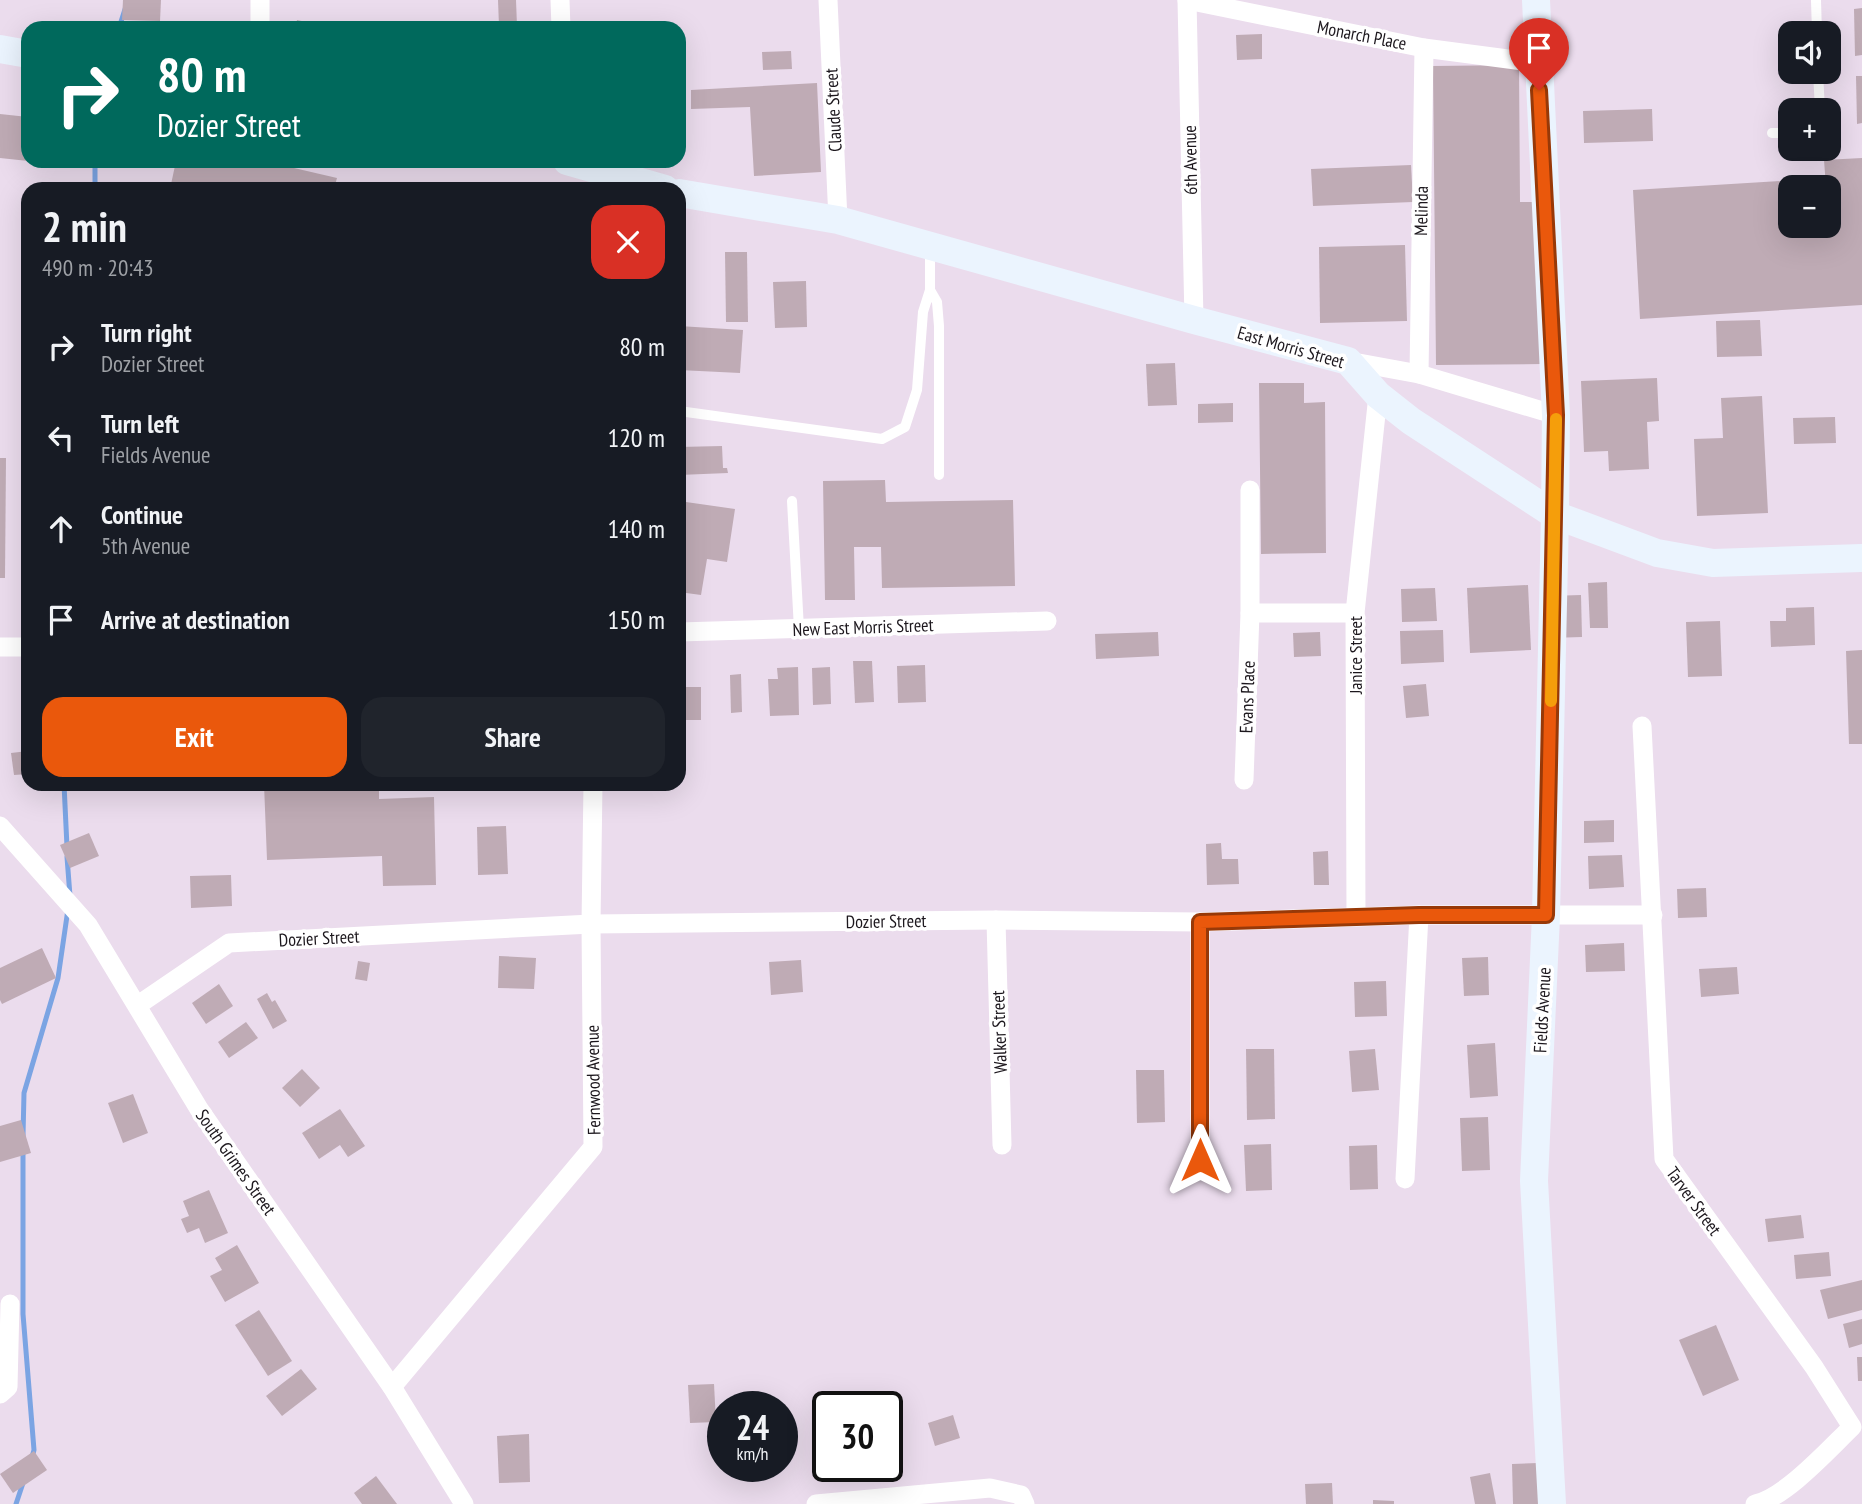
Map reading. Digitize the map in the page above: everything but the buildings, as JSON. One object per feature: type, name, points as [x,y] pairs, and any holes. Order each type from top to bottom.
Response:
[{"type":"street","points":[[260,0],[260,21]]},
{"type":"street","points":[[560,0],[561,21]]},
{"type":"street","name":"Claude Street","points":[[828,0],[838,220]]},
{"type":"street","name":"Monarch Place","points":[[1187,0],[1424,48],[1538,63]]},
{"type":"street","name":"6th Avenue","points":[[1187,0],[1194,320]]},
{"type":"street","name":"Fields Avenue","points":[[1536,0],[1556,415],[1546,915],[1534,1181],[1552,1504]]},
{"type":"street","points":[[0,48],[21,52]]},
{"type":"street","name":"Melinda","points":[[1419,374],[1424,48]]},
{"type":"street","points":[[592,168],[641,182]]},
{"type":"street","name":"East Morris Street","points":[[686,194],[838,220],[1348,361],[1378,395],[1411,421],[1555,515],[1657,553],[1713,563],[1862,558]]},
{"type":"street","points":[[1348,361],[1419,374],[1556,415]]},
{"type":"street","name":"Janice Street","points":[[1356,916],[1355,613],[1378,395]]},
{"type":"street","name":"Evans Place","points":[[1244,780],[1250,613],[1250,490]]},
{"type":"street","points":[[1250,613],[1355,613]]},
{"type":"street","name":"New East Morris Street","points":[[686,632],[1047,621]]},
{"type":"street","points":[[0,647],[21,647]]},
{"type":"street","name":"Tarver Street","points":[[1642,726],[1664,1160],[1857,1427],[1766,1502],[1755,1504]]},
{"type":"street","name":"Fernwood Avenue","points":[[393,1387],[593,1147],[593,791]]},
{"type":"street","name":"South Grimes Street","points":[[0,826],[88,925],[199,1110],[393,1387],[464,1504]]},
{"type":"street","points":[[1405,1180],[1419,915]]},
{"type":"street","name":"Dozier Street","points":[[138,1005],[229,943],[591,924],[996,920],[1200,922],[1419,915],[1653,915]]},
{"type":"street","name":"Walker Street","points":[[996,920],[1002,1145]]},
{"type":"street","points":[[1200,922],[1200,1160]]},
{"type":"street","points":[[0,1394],[8,1387],[10,1304]]},
{"type":"street","points":[[816,1504],[990,1489],[1021,1495],[1025,1504]]},
{"type":"lane","points":[[1816,0],[1817,21]]},
{"type":"lane","points":[[1772,133],[1778,133]]},
{"type":"lane","points":[[686,412],[882,439],[905,427],[917,390],[923,312],[930,290],[930,246]]},
{"type":"lane","points":[[930,290],[937,302],[939,326],[939,475]]},
{"type":"lane","points":[[792,501],[799,629]]},
{"type":"waterway","points":[[121,21],[128,0]]},
{"type":"waterway","points":[[95,168],[95,182]]},
{"type":"waterway","points":[[64,791],[67,847]]},
{"type":"waterway","points":[[67,857],[70,896]]},
{"type":"waterway","points":[[23,1136],[24,1093],[58,978],[68,909]]},
{"type":"waterway","points":[[23,1149],[23,1314],[34,1450],[32,1457]]},
{"type":"waterway","points":[[16,1504],[23,1483]]},
{"type":"slow traffic","points":[[1551,701],[1556,419]]},
{"type":"route","points":[[1200,1160],[1200,922],[1419,915],[1546,915],[1556,415],[1539,90]]}]
